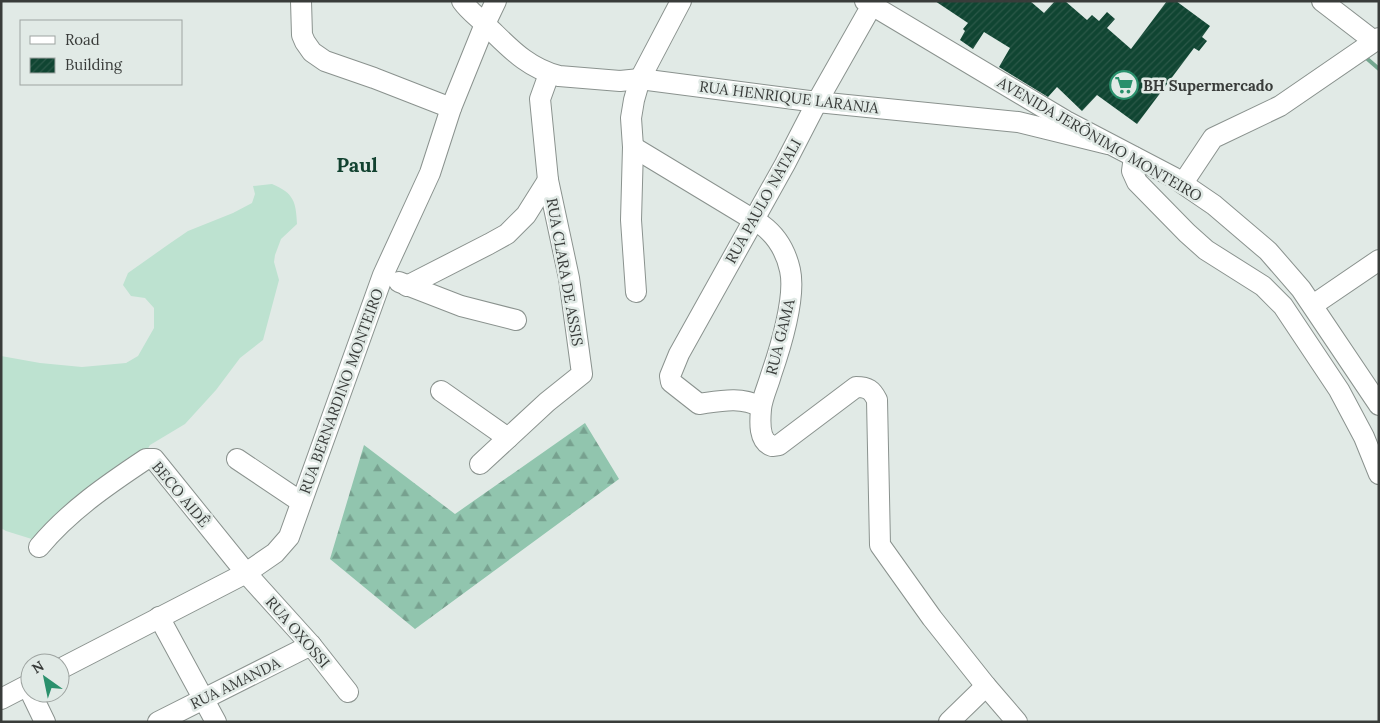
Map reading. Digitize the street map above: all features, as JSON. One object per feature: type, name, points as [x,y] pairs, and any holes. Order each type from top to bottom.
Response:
[{"type":"street","points":[[301,1],[302,35],[312,52],[325,61],[453,104]]},
{"type":"street","name":"RUA HENRIQUE LARANJA","points":[[462,1],[470,12],[520,58],[549,74],[558,76],[620,81],[640,79],[816,102],[1018,122],[1108,144]]},
{"type":"street","name":"RUA BERNARDINO MONTEIRO","points":[[70,664],[246,573],[275,553],[290,537],[383,275],[430,173],[453,104],[496,1]]},
{"type":"street","points":[[636,292],[631,220],[633,147],[631,118],[640,79],[681,1]]},
{"type":"street","points":[[1183,183],[1213,138],[1280,106],[1368,46],[1322,1]]},
{"type":"street","name":"RUA PAULO NATALI","points":[[761,407],[752,402],[732,400],[699,404],[671,382],[670,376],[679,354],[785,164],[816,102],[876,4]]},
{"type":"street","name":"AVENIDA JERÔNIMO MONTEIRO","points":[[876,4],[1066,121],[1183,183],[1214,205],[1268,251],[1286,270],[1313,305],[1379,405]]},
{"type":"street","name":"RUA CLARA DE ASSIS","points":[[480,464],[547,402],[582,374],[569,278],[548,180],[540,98],[549,74]]},
{"type":"street","points":[[386,76],[453,104]]},
{"type":"street","name":"RUA GAMA","points":[[633,147],[771,231],[782,247],[790,270],[791,293],[779,350],[761,407],[764,441],[772,446],[779,445],[856,387],[866,387],[873,391],[877,400],[880,545],[932,618],[986,686]]},
{"type":"street","points":[[1134,157],[1132,171],[1137,182],[1187,233],[1206,250],[1263,286],[1283,306],[1339,390],[1364,437],[1379,474]]},
{"type":"street","points":[[407,286],[507,234],[526,215],[548,180]]},
{"type":"street","points":[[1313,305],[1379,260]]},
{"type":"street","points":[[383,275],[461,306],[516,320]]},
{"type":"street","points":[[441,391],[508,438]]},
{"type":"street","name":"BECO AIDÊ","points":[[39,547],[53,530],[94,494],[150,458],[154,459],[246,573]]},
{"type":"street","points":[[237,459],[302,502]]},
{"type":"street","name":"RUA OXOSSI","points":[[246,573],[311,645],[348,692]]},
{"type":"street","points":[[159,617],[216,722]]},
{"type":"street","name":"RUA AMANDA","points":[[158,722],[311,645]]},
{"type":"street","points":[[949,722],[986,686],[1017,722]]},
{"type":"street","points":[[1,699],[20,692]]},
{"type":"street","points":[[37,703],[45,722]]},
{"type":"green space","points":[[272,184],[285,191],[292,199],[296,210],[297,224],[281,239],[275,255],[274,262],[279,280],[263,340],[240,358],[216,390],[185,424],[150,445],[142,459],[35,540],[1,528],[1,356],[40,363],[82,367],[126,363],[138,356],[154,328],[154,308],[145,298],[131,296],[123,285],[128,273],[188,231],[233,213],[252,203],[255,194],[253,186]]},
{"type":"green space","points":[[585,423],[619,479],[415,629],[330,559],[364,445],[455,514]]},
{"type":"building","points":[[935,1],[1030,1],[1044,13],[1055,1],[1065,1],[1087,20],[1092,15],[1099,21],[1107,12],[1115,19],[1107,28],[1131,49],[1167,1],[1176,1],[1210,26],[1202,37],[1207,41],[1199,51],[1194,48],[1137,124],[1097,95],[1082,111],[1057,87],[1048,97],[999,67],[1010,48],[984,32],[973,49],[960,40],[965,31],[963,29],[968,23]]},
{"type":"waterway","points":[[1364,56],[1379,69]]},
{"type":"place","name":"BH Supermercado","points":[[1124,85]]},
{"type":"district","name":"Paul","points":[[357,164]]}]
